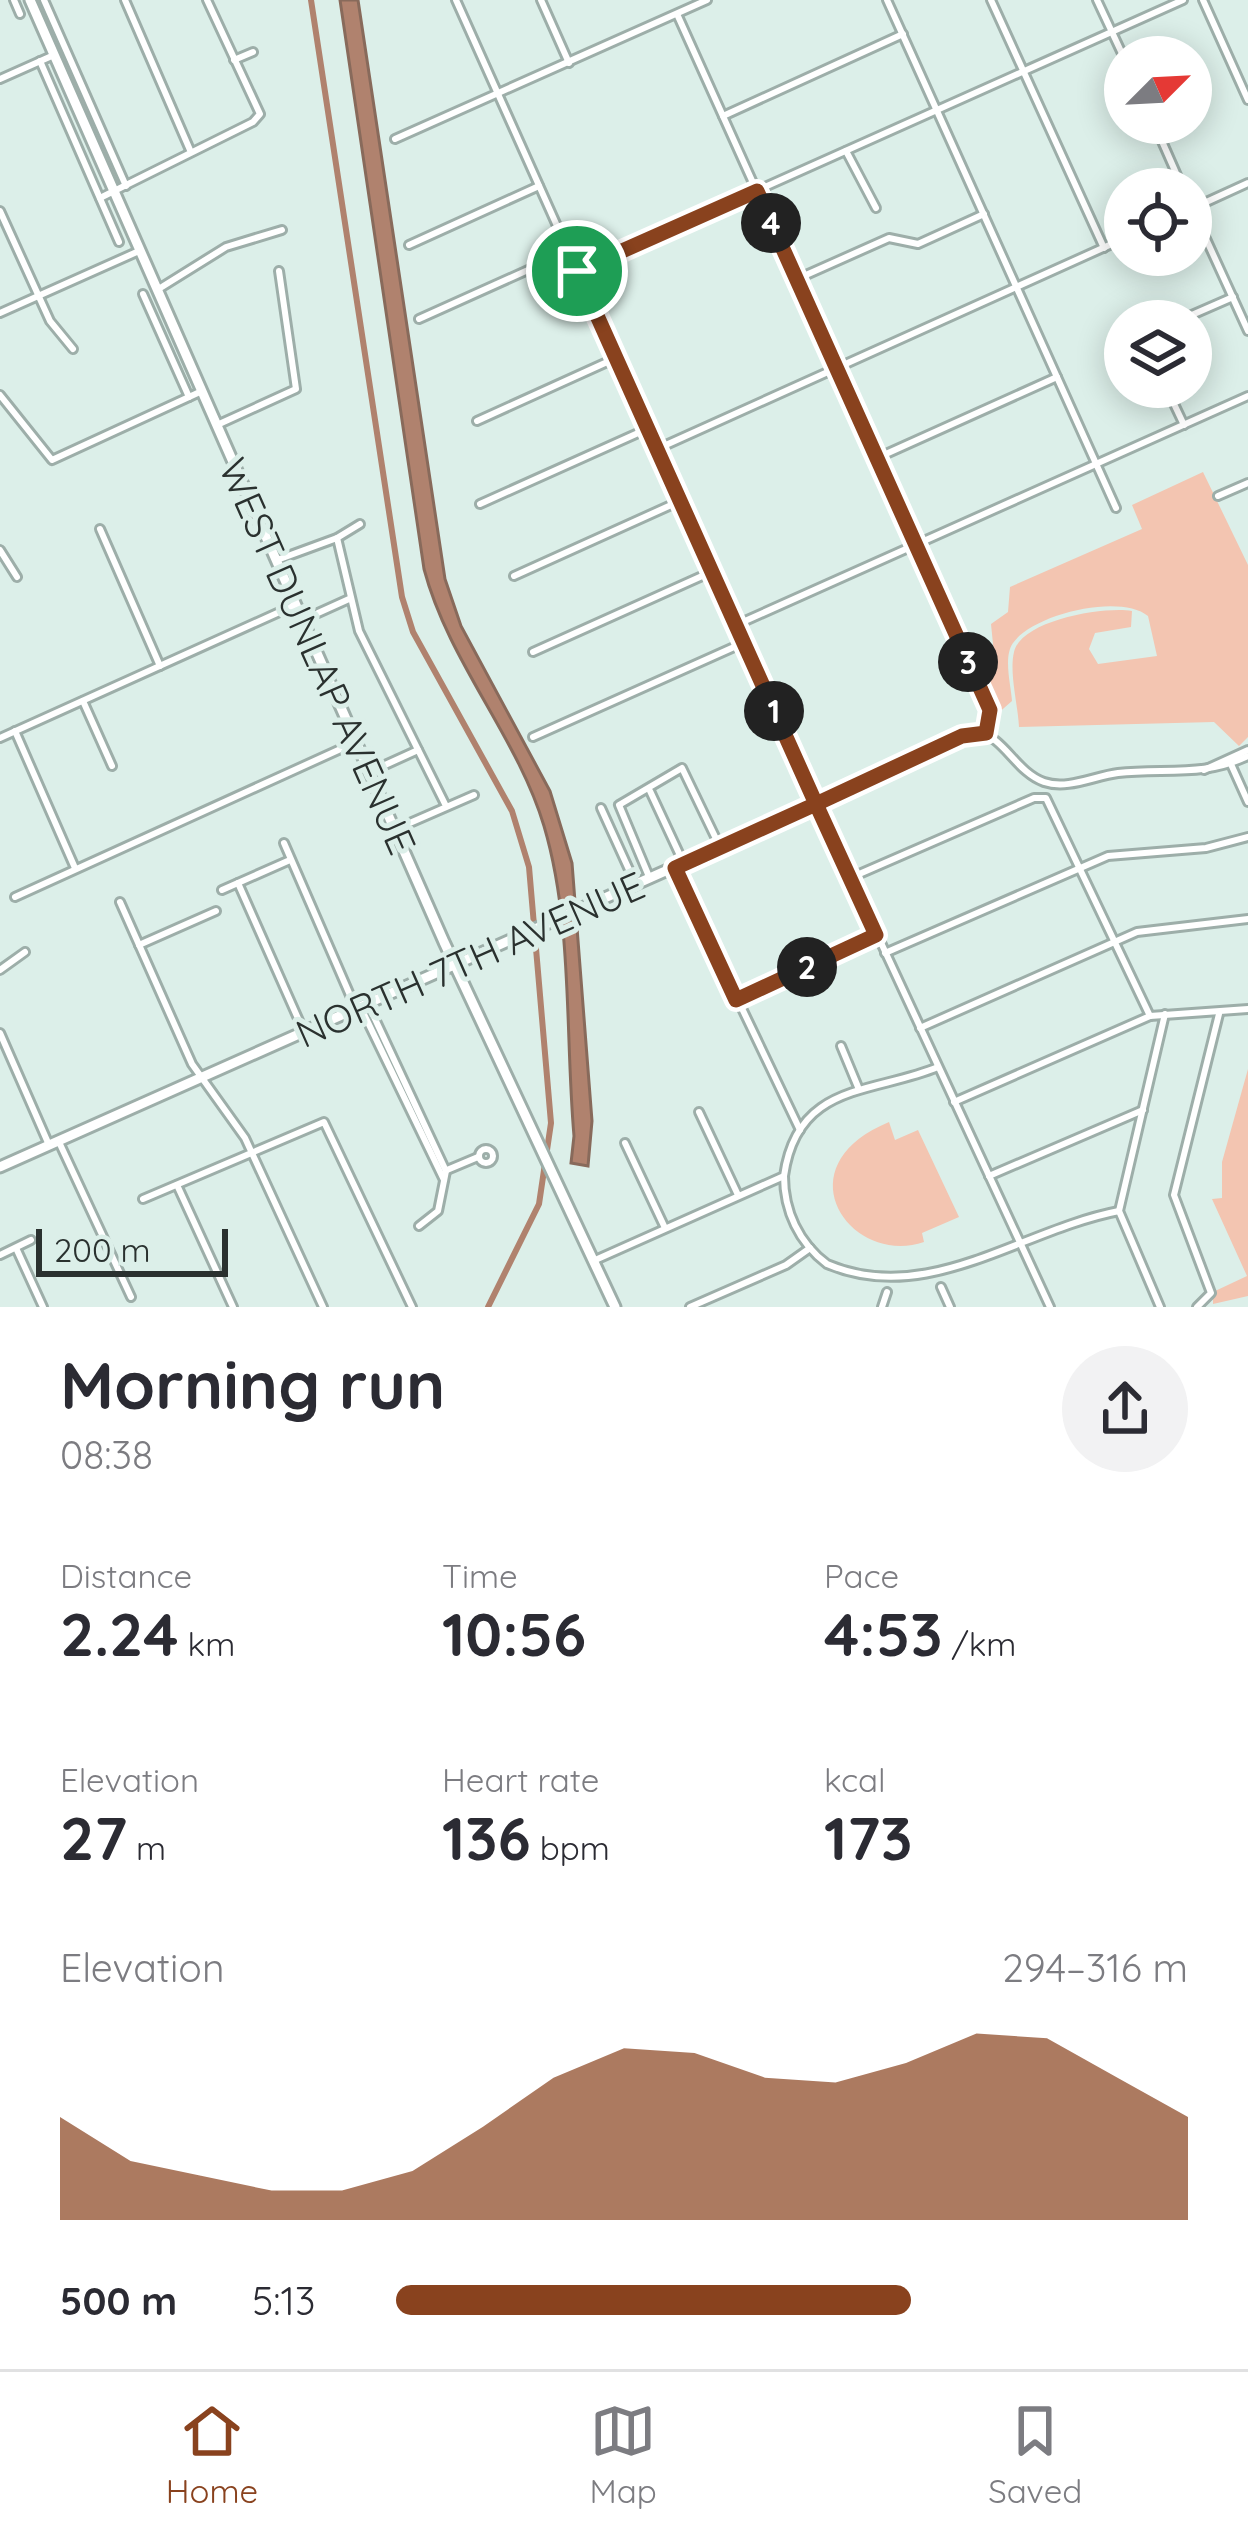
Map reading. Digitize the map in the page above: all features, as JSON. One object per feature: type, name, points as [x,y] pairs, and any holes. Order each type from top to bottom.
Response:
[{"type":"main road","name":"WEST DUNLAP AVENUE","points":[[30,0],[455,965],[615,1307]]},
{"type":"main road","name":"NORTH 7TH AVENUE","points":[[0,1167],[816,804]]},
{"type":"street","points":[[14,0],[20,14]]},
{"type":"street","points":[[44,0],[126,186]]},
{"type":"street","points":[[124,0],[190,151]]},
{"type":"street","points":[[100,198],[253,122],[260,114],[207,0]]},
{"type":"street","points":[[456,0],[816,804],[1050,1307]]},
{"type":"street","points":[[541,0],[569,62]]},
{"type":"street","points":[[395,139],[707,0]]},
{"type":"street","points":[[887,0],[1116,508]]},
{"type":"street","points":[[657,448],[1104,248],[991,0]]},
{"type":"street","points":[[1097,0],[1114,36]]},
{"type":"street","points":[[577,271],[1183,0]]},
{"type":"street","points":[[1203,0],[1248,100]]},
{"type":"street","points":[[677,14],[990,710],[986,733],[1023,769],[1055,784],[1120,773],[1204,770],[1248,753]]},
{"type":"street","points":[[723,116],[903,34]]},
{"type":"street","points":[[234,60],[253,52]]},
{"type":"street","points":[[0,79],[54,55]]},
{"type":"street","points":[[40,61],[119,242]]},
{"type":"street","points":[[846,151],[876,208]]},
{"type":"street","points":[[1212,199],[1248,183]]},
{"type":"street","points":[[409,245],[539,186]]},
{"type":"street","points":[[0,212],[38,297],[73,349]]},
{"type":"street","points":[[796,279],[889,238],[918,244],[984,214]]},
{"type":"street","points":[[157,290],[226,247],[282,230]]},
{"type":"street","points":[[0,313],[140,251]]},
{"type":"street","points":[[419,319],[568,252]]},
{"type":"street","points":[[1212,252],[1248,331]]},
{"type":"street","points":[[217,425],[296,389],[279,271]]},
{"type":"street","points":[[143,294],[189,397]]},
{"type":"street","points":[[1212,306],[1233,297]]},
{"type":"street","points":[[477,421],[616,358]]},
{"type":"street","points":[[877,458],[1057,377]]},
{"type":"street","points":[[0,395],[52,460],[202,391]]},
{"type":"street","points":[[736,626],[1248,396]]},
{"type":"street","points":[[1176,408],[1184,425]]},
{"type":"street","points":[[480,504],[647,428]]},
{"type":"street","points":[[1218,496],[1248,483]]},
{"type":"street","points":[[514,576],[680,501]]},
{"type":"street","points":[[276,560],[337,538],[360,524]]},
{"type":"street","points":[[100,529],[160,666]]},
{"type":"street","points":[[337,538],[363,643],[445,804]]},
{"type":"street","points":[[0,550],[17,578]]},
{"type":"street","points":[[533,652],[712,572]]},
{"type":"street","points":[[318,613],[349,599]]},
{"type":"street","points":[[0,737],[296,605]]},
{"type":"street","points":[[533,737],[743,643]]},
{"type":"street","points":[[83,701],[112,766]]},
{"type":"street","points":[[15,731],[75,868]]},
{"type":"street","name":"NORTH 7TH AVENUE","points":[[816,804],[962,736],[986,733]]},
{"type":"street","points":[[15,897],[356,742]]},
{"type":"street","points":[[385,765],[418,750]]},
{"type":"street","points":[[1230,761],[1248,802]]},
{"type":"street","points":[[650,878],[619,805],[650,791],[682,768],[721,847]]},
{"type":"street","points":[[650,791],[736,1000],[800,1130]]},
{"type":"street","points":[[395,830],[445,804],[474,796]]},
{"type":"street","points":[[850,878],[1034,798],[1046,798],[1150,1016]]},
{"type":"street","points":[[601,808],[636,885]]},
{"type":"street","points":[[885,953],[1123,852],[1206,848],[1248,836]]},
{"type":"street","points":[[284,843],[446,1182],[436,1215],[419,1226]]},
{"type":"street","points":[[222,890],[291,860]]},
{"type":"street","points":[[238,883],[304,1032]]},
{"type":"street","points":[[120,902],[201,1079],[252,1152],[323,1307]]},
{"type":"street","points":[[139,945],[217,910]]},
{"type":"street","points":[[920,1028],[1115,941],[1166,925],[1248,919]]},
{"type":"street","points":[[736,1000],[876,935]]},
{"type":"street","points":[[0,970],[25,952]]},
{"type":"street","points":[[954,1102],[1150,1016],[1248,1009]]},
{"type":"street","points":[[1160,1307],[1118,1210],[1165,1014]]},
{"type":"street","points":[[1197,1307],[1211,1297],[1174,1196],[1219,1014]]},
{"type":"street","points":[[0,1033],[131,1297]]},
{"type":"street","points":[[841,1046],[858,1087]]},
{"type":"street","points":[[866,1286],[810,1248],[789,1212],[784,1176],[800,1130],[818,1111],[858,1087],[938,1067]]},
{"type":"street","points":[[989,1177],[1143,1110]]},
{"type":"street","points":[[699,1112],[738,1195]]},
{"type":"street","points":[[143,1199],[324,1122],[412,1307]]},
{"type":"street","points":[[626,1144],[665,1228]]},
{"type":"street","points":[[442,1173],[478,1157]]},
{"type":"street","points":[[593,1261],[784,1176]]},
{"type":"street","points":[[177,1185],[233,1307]]},
{"type":"street","points":[[966,1276],[1118,1210]]},
{"type":"street","points":[[0,1255],[31,1240]]},
{"type":"street","points":[[16,1248],[43,1307]]},
{"type":"street","points":[[690,1307],[786,1265],[810,1248]]},
{"type":"street","points":[[940,1287],[950,1307]]},
{"type":"street","points":[[882,1307],[888,1291]]},
{"type":"shaded area","points":[[340,0],[358,0],[445,579],[461,626],[550,791],[572,863],[592,1121],[588,1166],[571,1163],[574,1136],[564,940],[544,826],[517,761],[450,636],[424,569]]},
{"type":"shaded area","points":[[1203,472],[1248,565],[1248,737],[1239,746],[1214,722],[1019,727],[1014,652],[1032,631],[1085,613],[1132,611],[1131,627],[1095,633],[1089,649],[1098,664],[1157,656],[1148,616],[1118,606],[1078,610],[1023,633],[1008,656],[1012,701],[996,715],[973,664],[994,654],[991,624],[1008,612],[1010,587],[1142,529],[1132,505]]},
{"type":"shaded area","points":[[1248,1069],[1248,1296],[1213,1304],[1213,1292],[1247,1276],[1212,1199],[1222,1198],[1222,1162]]},
{"type":"shaded area","points":[[889,1122],[895,1140],[918,1130],[959,1217],[922,1233],[924,1242],[897,1246],[872,1240],[852,1227],[838,1208],[833,1186],[838,1163],[856,1141]]},
{"type":"waterway","points":[[311,0],[402,597],[413,632],[512,811],[529,867],[551,1123],[539,1204],[488,1307]]},
{"type":"route","points":[[577,271],[757,191],[990,710],[986,733],[962,736],[816,804],[876,935],[736,1000],[675,868],[816,804],[577,271]]}]
